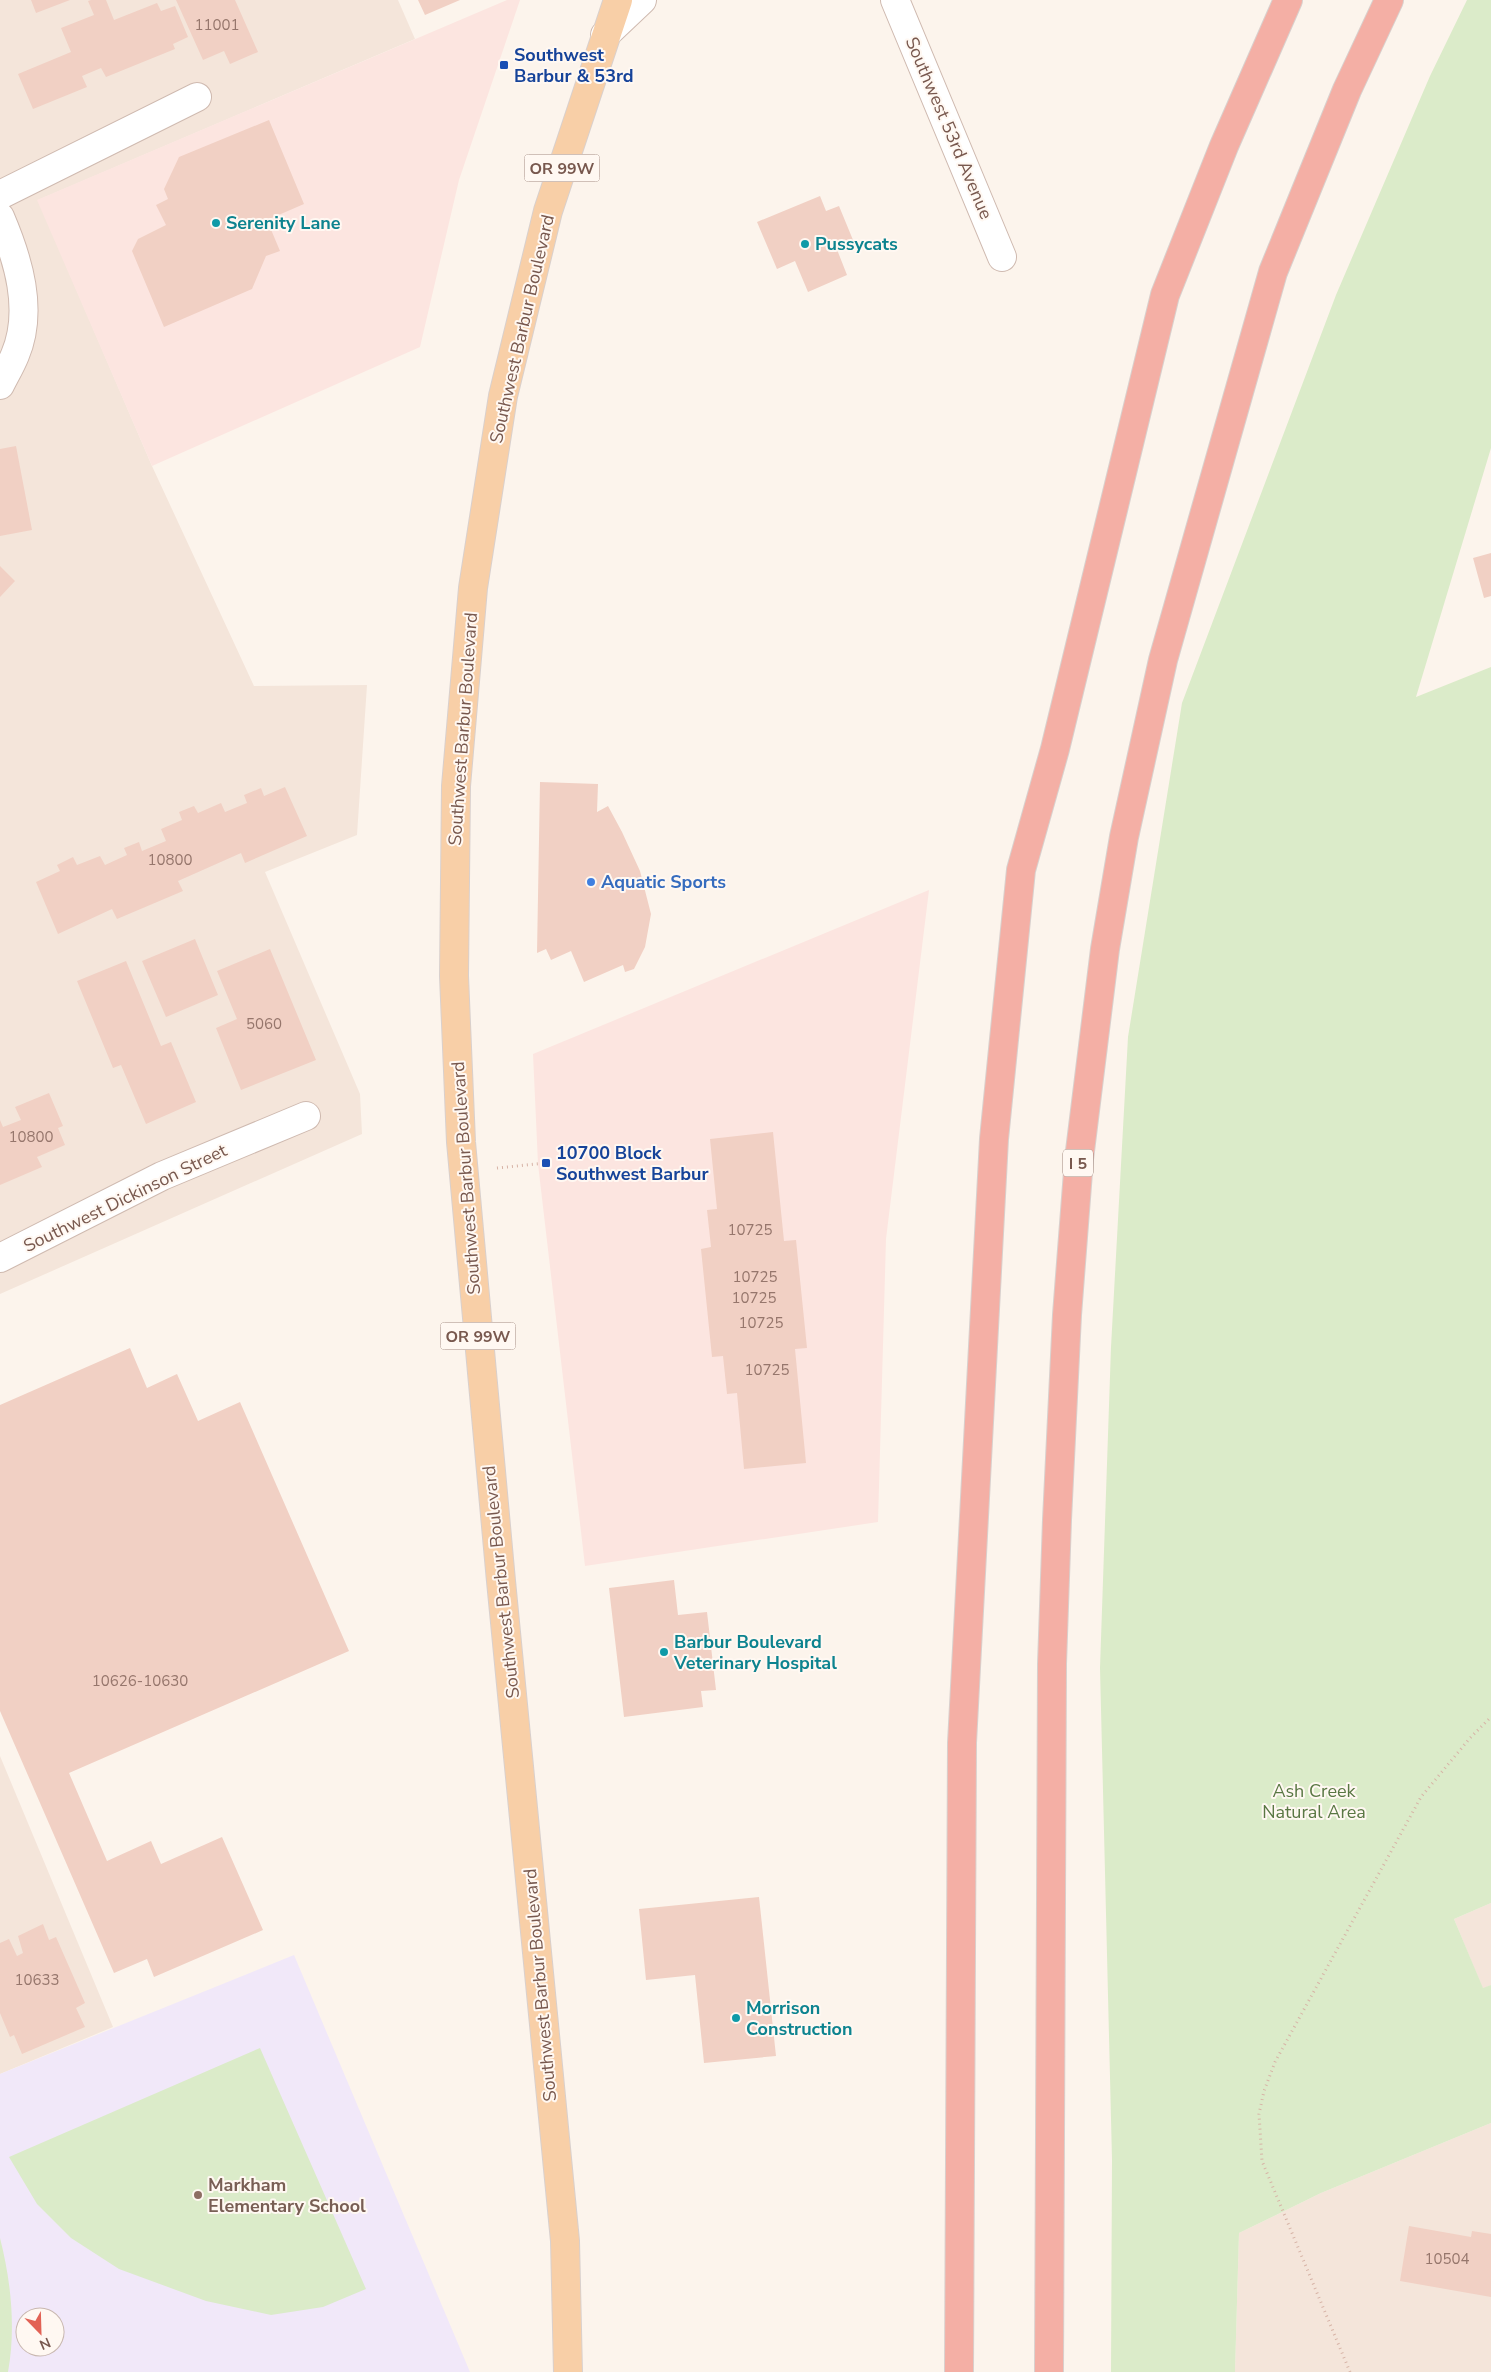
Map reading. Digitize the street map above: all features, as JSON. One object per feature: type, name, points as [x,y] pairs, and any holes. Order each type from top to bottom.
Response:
[{"type":"highway","points":[[959,2372],[962,1743],[994,1139],[1021,870],[1055,749],[1165,295],[1224,146],[1288,0]]},
{"type":"highway","name":"I 5","points":[[1049,2372],[1052,1664],[1057,1510],[1067,1315],[1079,1159],[1105,949],[1124,837],[1163,660],[1273,272],[1347,90],[1389,0]]},
{"type":"main road","name":"Southwest Barbur Boulevard","points":[[568,2372],[565,2241],[500,1581],[464,1173],[454,976],[456,786],[473,588],[503,396],[548,211],[605,34],[618,0]]},
{"type":"street","points":[[605,34],[642,0]]},
{"type":"street","name":"Southwest 53rd Avenue","points":[[896,0],[1002,257]]},
{"type":"street","points":[[0,195],[197,98]]},
{"type":"street","points":[[0,217],[16,258],[22,284],[22,322],[16,353],[0,386]]},
{"type":"street","name":"Southwest Dickinson Street","points":[[0,1258],[162,1176],[306,1116]]},
{"type":"path","points":[[464,1173],[546,1162]]},
{"type":"path","points":[[1350,2372],[1269,2182],[1262,2162],[1259,2114],[1264,2091],[1275,2062],[1421,1797],[1470,1738],[1491,1717]]},
{"type":"shaded area","points":[[0,0],[398,0],[415,39],[38,200],[152,466],[254,686],[367,685],[357,835],[265,872],[360,1094],[362,1134],[0,1294]]},
{"type":"shaded area","points":[[507,0],[520,0],[459,180],[420,347],[152,466],[37,200]]},
{"type":"shaded area","points":[[929,890],[886,1239],[878,1522],[585,1566],[538,1164],[533,1054]]},
{"type":"shaded area","points":[[0,1756],[113,2027],[0,2074]]},
{"type":"shaded area","points":[[1491,1903],[1491,1985],[1483,1989],[1454,1919]]},
{"type":"shaded area","name":"Markham Elementary School","points":[[294,1955],[470,2372],[0,2372],[0,2074]]},
{"type":"shaded area","points":[[1491,2123],[1491,2372],[1235,2372],[1239,2233],[1321,2193]]},
{"type":"green space","name":"Ash Creek Natural Area","points":[[1467,0],[1491,0],[1491,448],[1416,697],[1491,667],[1491,1903],[1454,1919],[1483,1988],[1491,1985],[1491,2123],[1321,2193],[1239,2233],[1235,2372],[1111,2372],[1112,2159],[1100,1668],[1111,1347],[1128,1037],[1182,703],[1336,295],[1430,76]]},
{"type":"green space","points":[[260,2048],[366,2289],[323,2307],[271,2315],[206,2301],[119,2269],[71,2238],[37,2204],[9,2157]]},
{"type":"green space","points":[[0,2238],[7,2271],[11,2305],[12,2339],[8,2372],[0,2372]]},
{"type":"building","points":[[31,0],[70,0],[36,13]]},
{"type":"building","points":[[106,0],[114,20],[157,3],[161,11],[175,6],[188,37],[173,44],[175,49],[106,77],[101,68],[82,76],[87,87],[33,109],[18,74],[71,52],[61,28],[94,15],[88,1]]},
{"type":"building","points":[[176,0],[235,0],[258,52],[230,64],[224,51],[203,60]]},
{"type":"building","points":[[418,0],[460,0],[425,15]]},
{"type":"building","name":"Serenity Lane","points":[[269,120],[304,204],[267,220],[280,251],[266,256],[252,289],[164,327],[132,251],[138,239],[166,225],[156,205],[168,199],[164,189],[179,157]]},
{"type":"building","name":"Pussycats","points":[[820,196],[826,211],[839,206],[853,240],[836,247],[847,275],[808,292],[795,261],[777,269],[757,222]]},
{"type":"building","points":[[16,446],[32,530],[0,536],[0,449]]},
{"type":"building","points":[[1491,553],[1491,596],[1484,598],[1473,558]]},
{"type":"building","points":[[0,566],[15,581],[0,597]]},
{"type":"building","name":"Aquatic Sports","points":[[540,782],[598,784],[597,812],[608,806],[622,832],[640,871],[651,914],[645,947],[634,969],[625,972],[623,965],[584,982],[571,951],[551,960],[546,949],[537,953]]},
{"type":"building","points":[[285,787],[307,836],[245,863],[241,853],[178,881],[183,891],[117,919],[112,909],[58,934],[36,882],[60,871],[57,865],[73,857],[77,865],[100,856],[105,865],[127,855],[124,848],[139,842],[142,851],[166,841],[161,829],[182,820],[179,812],[194,806],[198,813],[221,803],[225,812],[247,803],[244,795],[261,788],[264,796]]},
{"type":"building","points":[[195,939],[218,995],[166,1017],[142,961]]},
{"type":"building","points":[[270,949],[316,1060],[241,1090],[216,1028],[237,1019],[217,971]]},
{"type":"building","points":[[126,961],[161,1046],[171,1042],[196,1102],[146,1124],[121,1065],[113,1068],[77,981]]},
{"type":"building","points":[[49,1093],[63,1126],[58,1128],[65,1145],[37,1157],[42,1167],[0,1185],[0,1120],[3,1127],[21,1120],[15,1107]]},
{"type":"building","points":[[773,1132],[784,1241],[796,1240],[807,1348],[795,1349],[806,1463],[744,1469],[737,1393],[727,1394],[723,1356],[712,1357],[701,1249],[711,1247],[707,1210],[717,1209],[710,1139]]},
{"type":"building","points":[[130,1348],[147,1388],[177,1374],[198,1421],[240,1402],[349,1651],[69,1773],[107,1861],[151,1841],[161,1864],[222,1837],[263,1930],[154,1977],[147,1959],[114,1973],[0,1711],[0,1405]]},
{"type":"building","name":"Barbur Boulevard Veterinary Hospital","points":[[674,1580],[678,1615],[707,1612],[716,1690],[701,1691],[703,1707],[624,1717],[609,1588]]},
{"type":"building","name":"Morrison Construction","points":[[759,1897],[776,2056],[704,2063],[695,1975],[646,1980],[639,1909]]},
{"type":"building","points":[[43,1924],[49,1940],[56,1937],[85,2003],[76,2008],[85,2027],[22,2054],[14,2035],[10,2037],[0,2013],[0,1943],[9,1939],[17,1956],[23,1953],[18,1936]]},
{"type":"building","points":[[1409,2226],[1471,2237],[1472,2231],[1491,2234],[1491,2297],[1400,2281]]},
{"type":"place","name":"Southwest Barbur & 53rd","points":[[504,65]]},
{"type":"place","name":"Serenity Lane","points":[[216,223]]},
{"type":"place","name":"Pussycats","points":[[805,244]]},
{"type":"place","name":"Aquatic Sports","points":[[591,882]]},
{"type":"place","name":"10700 Block Southwest Barbur","points":[[546,1163]]},
{"type":"place","name":"Barbur Boulevard Veterinary Hospital","points":[[664,1652]]},
{"type":"place","name":"Morrison Construction","points":[[736,2018]]},
{"type":"place","name":"Markham Elementary School","points":[[198,2195]]}]
